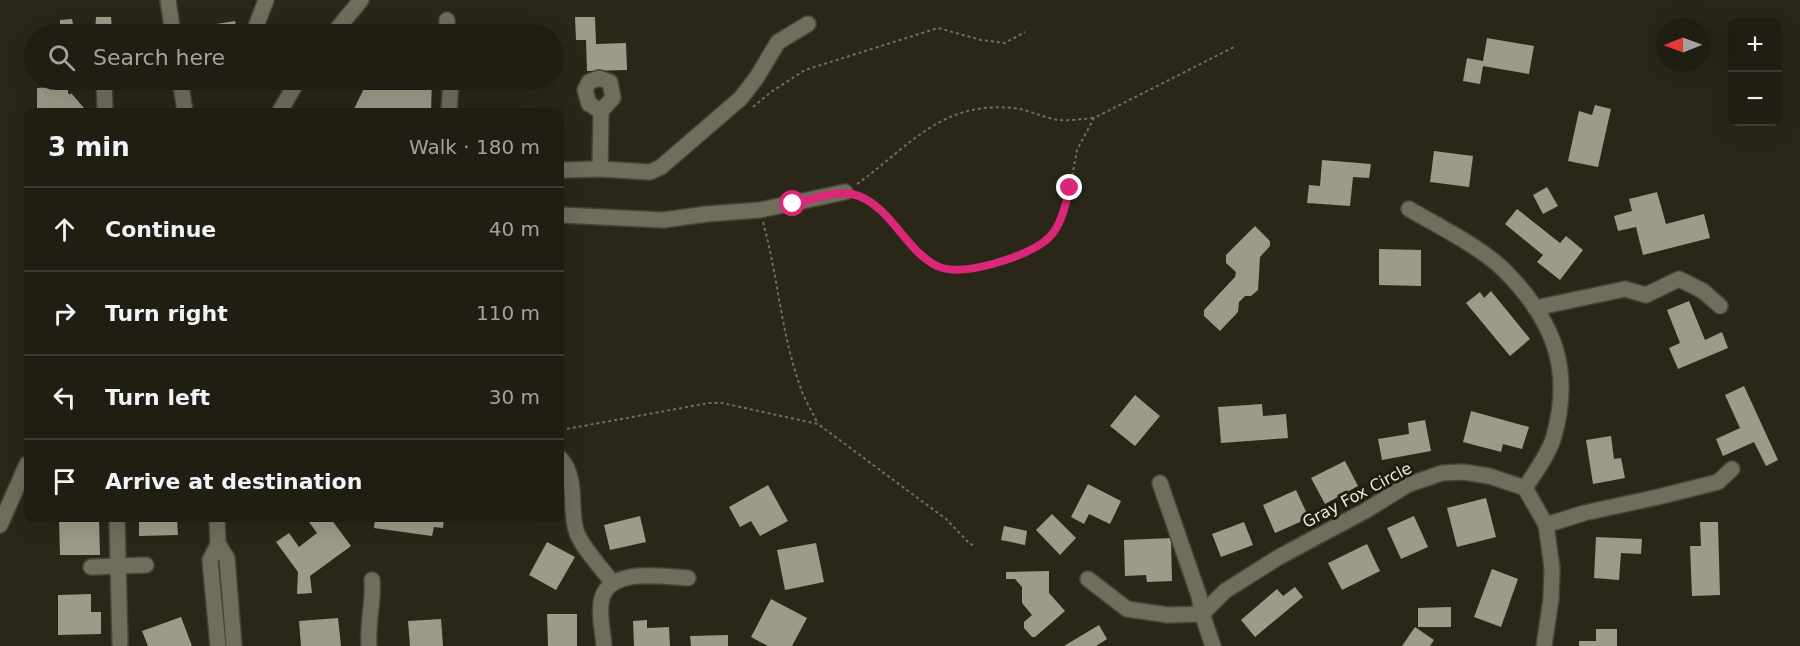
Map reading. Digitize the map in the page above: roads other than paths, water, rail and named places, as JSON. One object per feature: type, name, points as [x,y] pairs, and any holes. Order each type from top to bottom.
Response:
[{"type":"street","points":[[168,0],[172,24]]},
{"type":"street","points":[[257,24],[266,0]]},
{"type":"street","points":[[341,24],[361,0]]},
{"type":"street","points":[[564,170],[650,172],[661,167],[741,98],[778,42],[808,24]]},
{"type":"street","points":[[104,90],[105,108]]},
{"type":"street","points":[[182,90],[185,108]]},
{"type":"street","points":[[281,108],[292,90]]},
{"type":"street","points":[[449,108],[450,90]]},
{"type":"street","points":[[600,169],[601,111]]},
{"type":"street","points":[[564,215],[663,220],[760,210],[845,192]]},
{"type":"street","points":[[1409,209],[1466,242],[1504,270],[1535,308],[1553,338],[1562,376],[1554,439],[1526,488],[1546,525],[1552,568],[1551,599],[1544,646]]},
{"type":"street","points":[[1535,308],[1625,289],[1646,295],[1679,279],[1703,291],[1720,306]]},
{"type":"street","points":[[564,462],[571,478],[576,531],[613,583]]},
{"type":"street","points":[[1546,525],[1584,513],[1718,482],[1732,469]]},
{"type":"street","points":[[0,525],[24,471]]},
{"type":"street","name":"Gray Fox Circle","points":[[1202,614],[1225,591],[1279,557],[1365,511],[1407,485],[1442,473],[1463,472],[1489,476],[1526,488]]},
{"type":"street","points":[[1160,483],[1199,596],[1202,614],[1213,646]]},
{"type":"street","points":[[117,522],[120,643]]},
{"type":"street","points":[[217,522],[218,544],[210,560],[218,646]]},
{"type":"street","points":[[218,544],[227,558],[234,646]]},
{"type":"street","points":[[91,567],[146,565]]},
{"type":"street","points":[[604,646],[602,597],[609,586],[629,576],[688,578]]},
{"type":"street","points":[[1088,579],[1127,609],[1168,615],[1202,614]]},
{"type":"street","points":[[369,646],[372,580]]}]
